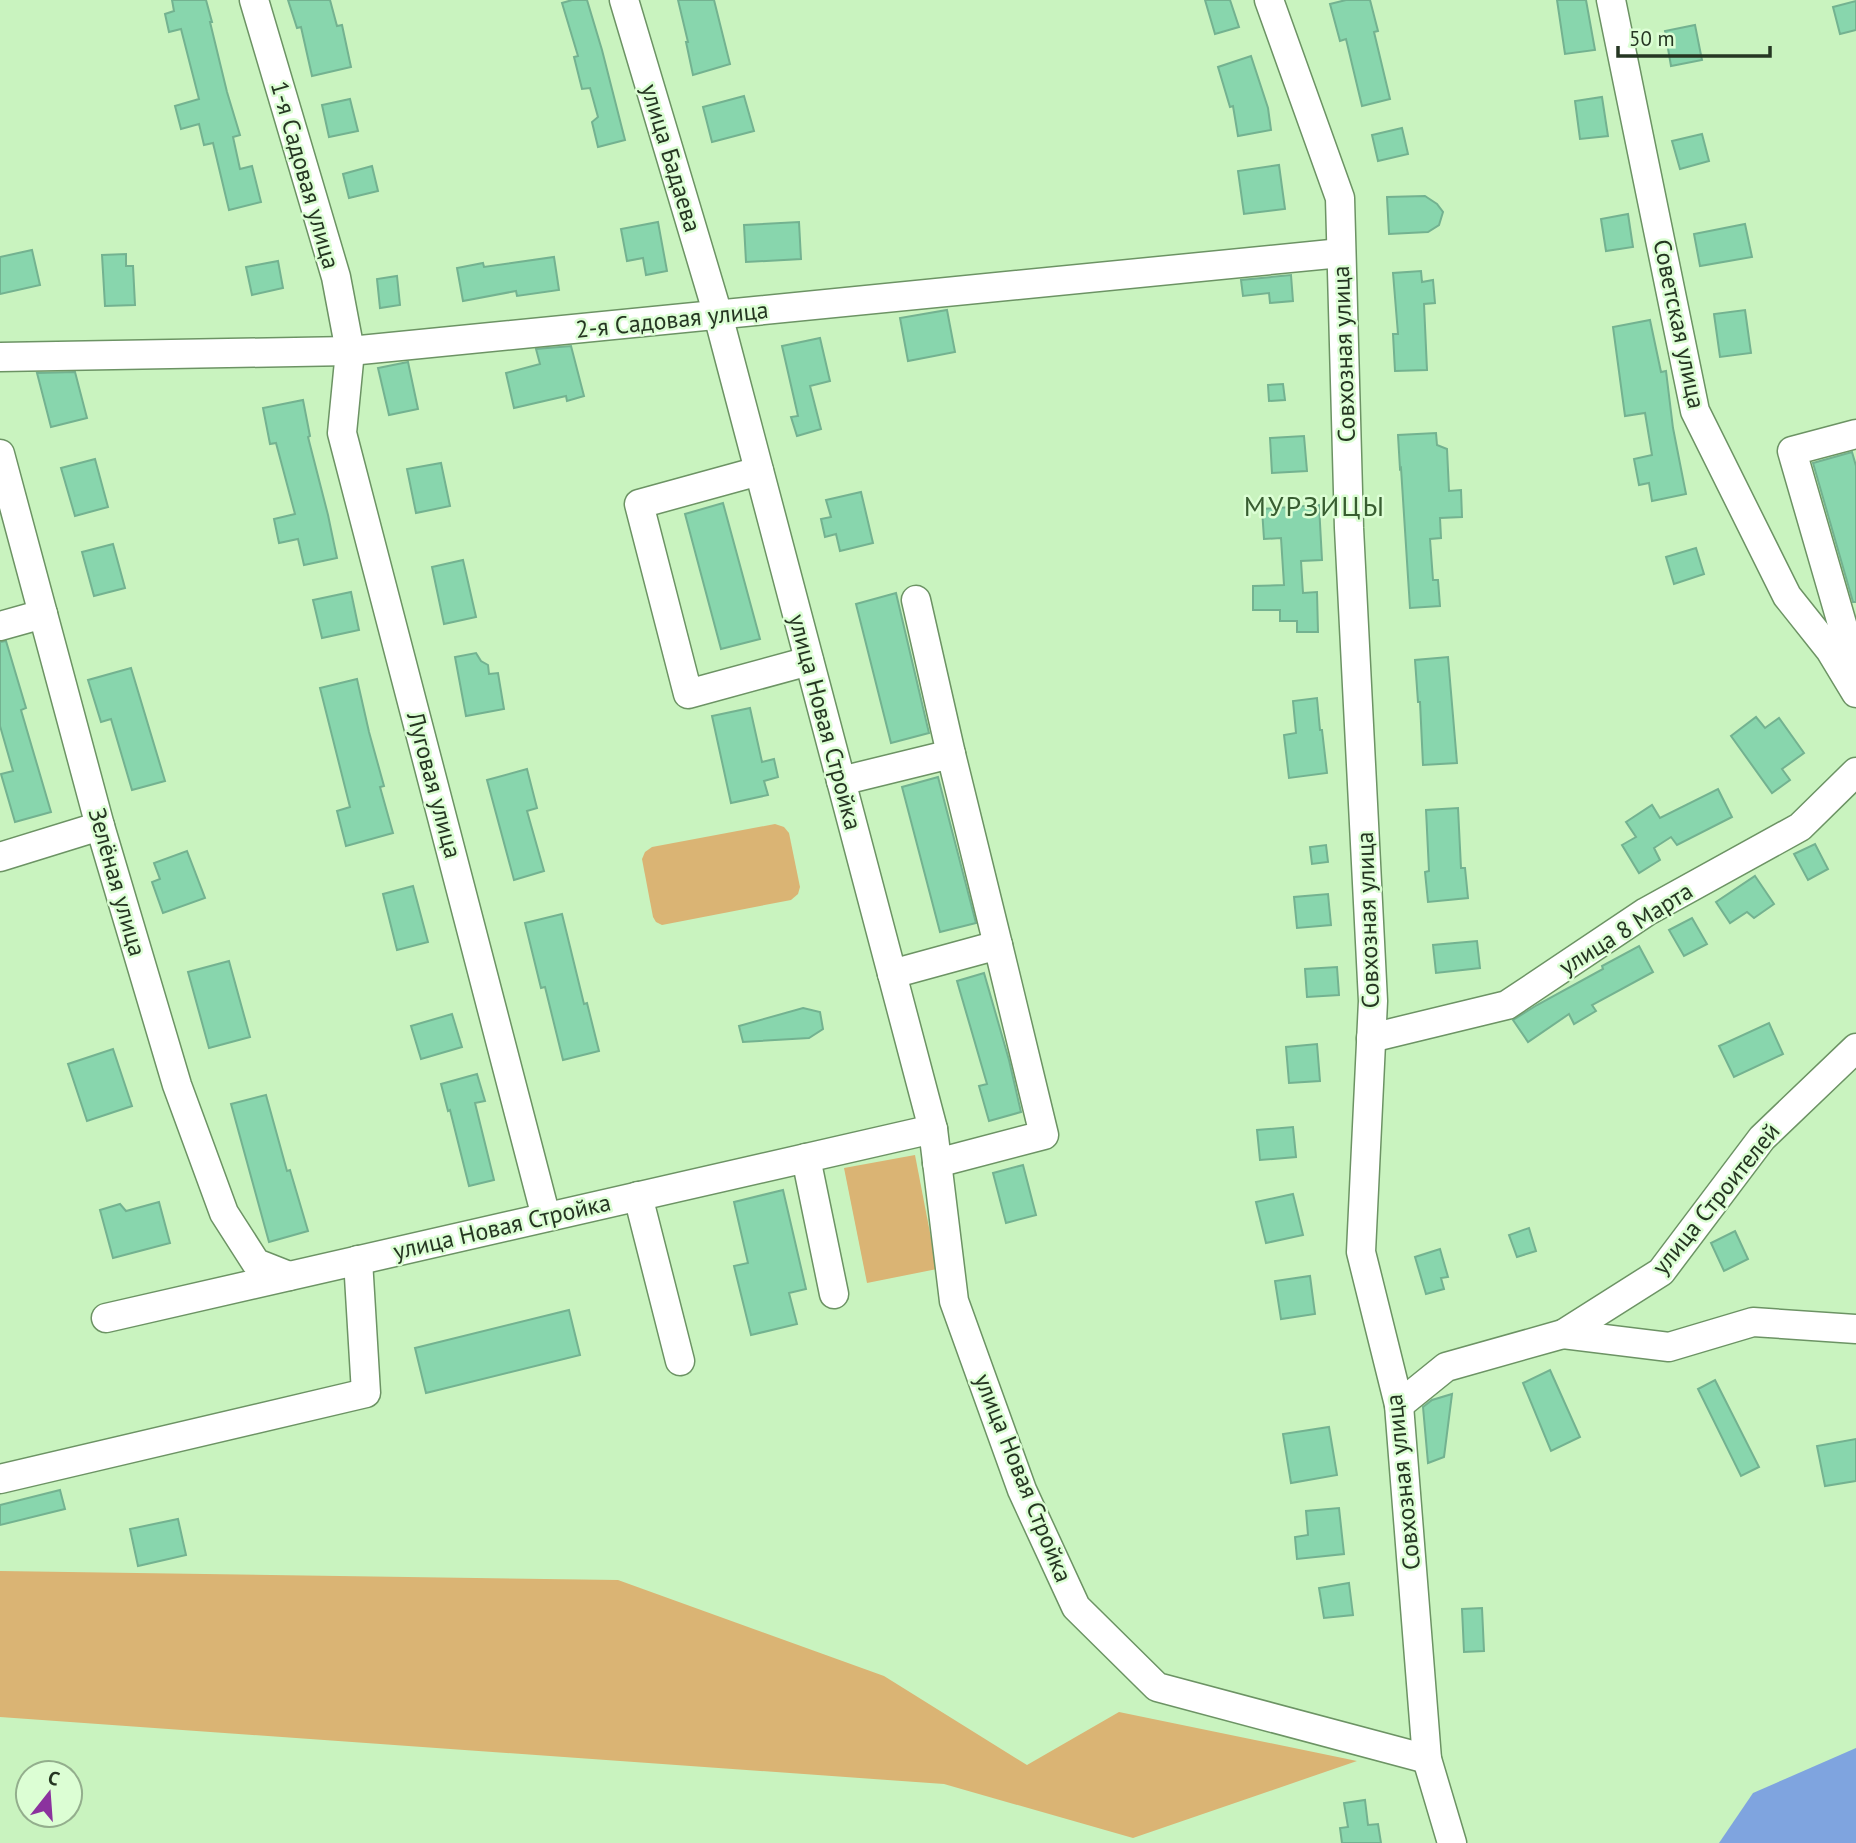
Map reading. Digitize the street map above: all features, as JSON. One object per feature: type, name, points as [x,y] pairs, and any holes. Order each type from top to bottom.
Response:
[{"type":"street","name":"1-я Садовая улица","points":[[254,0],[336,277],[350,352]]},
{"type":"street","name":"улица Бадаева","points":[[624,0],[718,315]]},
{"type":"street","name":"Совхозная улица","points":[[1269,0],[1340,198],[1349,528],[1373,1000],[1361,1252],[1399,1405],[1427,1759],[1452,1843]]},
{"type":"street","name":"Советская улица","points":[[1611,0],[1695,411],[1787,596],[1830,650],[1856,694]]},
{"type":"street","name":"2-я Садовая улица","points":[[0,357],[350,352],[1341,253]]},
{"type":"street","name":"улица Новая Стройка","points":[[718,315],[933,1129],[954,1300],[1022,1490],[1076,1607],[1157,1687],[1427,1759]]},
{"type":"street","name":"Луговая улица","points":[[350,352],[342,433],[546,1217]]},
{"type":"street","points":[[1856,433],[1792,450],[1856,672]]},
{"type":"street","name":"Зелёная улица","points":[[0,454],[100,826],[177,1085],[224,1213],[256,1263],[289,1276]]},
{"type":"street","points":[[759,471],[639,504],[688,694],[809,661]]},
{"type":"street","points":[[916,600],[1044,1135],[937,1163]]},
{"type":"street","points":[[0,626],[43,614]]},
{"type":"street","points":[[841,781],[951,754]]},
{"type":"street","name":"улица 8 Марта","points":[[1371,1038],[1507,1005],[1646,912],[1800,827],[1856,772]]},
{"type":"street","points":[[0,857],[100,826]]},
{"type":"street","points":[[892,974],[998,945]]},
{"type":"street","name":"улица Строителей","points":[[1399,1405],[1446,1367],[1563,1334],[1661,1272],[1762,1138],[1856,1048]]},
{"type":"street","name":"улица Новая Стройка","points":[[106,1318],[933,1129]]},
{"type":"street","points":[[806,1158],[834,1294]]},
{"type":"street","points":[[638,1196],[680,1361]]},
{"type":"street","points":[[0,1479],[366,1393],[358,1260]]},
{"type":"street","name":"улица Строителей","points":[[1563,1334],[1669,1347],[1753,1322],[1856,1329]]},
{"type":"shaded area","points":[[775,824],[784,827],[789,833],[800,887],[798,894],[791,900],[662,925],[656,922],[642,859],[645,852],[652,847]]},
{"type":"shaded area","points":[[915,1155],[937,1269],[867,1283],[844,1168]]},
{"type":"shaded area","points":[[0,1571],[618,1580],[884,1676],[1027,1765],[1119,1712],[1357,1761],[1133,1838],[944,1784],[0,1717]]},
{"type":"water","points":[[1856,1748],[1856,1843],[1719,1843],[1753,1793]]},
{"type":"building","points":[[172,0],[206,0],[227,92],[240,135],[233,137],[240,169],[252,166],[261,202],[229,210],[213,143],[204,145],[199,124],[181,129],[175,106],[199,99],[181,29],[169,32],[165,14],[174,11]]},
{"type":"building","points":[[288,0],[330,0],[337,26],[342,25],[351,67],[312,76],[301,27],[297,28]]},
{"type":"building","points":[[587,0],[625,140],[598,147],[592,122],[598,117],[590,88],[582,89],[574,57],[578,56],[562,3]]},
{"type":"building","points":[[678,0],[714,0],[730,64],[693,75]]},
{"type":"building","points":[[1205,0],[1230,0],[1239,27],[1215,34]]},
{"type":"building","points":[[1346,0],[1370,0],[1378,31],[1374,32],[1390,99],[1362,106],[1346,39],[1340,41],[1330,4]]},
{"type":"building","points":[[1557,0],[1586,0],[1595,50],[1565,54]]},
{"type":"building","points":[[1856,1],[1856,30],[1840,34],[1833,7]]},
{"type":"building","points":[[1695,25],[1702,60],[1671,66],[1665,31]]},
{"type":"building","points":[[1251,56],[1268,108],[1271,130],[1238,136],[1233,106],[1230,107],[1218,67]]},
{"type":"building","points":[[744,96],[754,131],[712,142],[703,107]]},
{"type":"building","points":[[1602,97],[1608,136],[1580,139],[1575,101]]},
{"type":"building","points":[[350,99],[358,131],[329,137],[322,105]]},
{"type":"building","points":[[1402,128],[1408,154],[1378,161],[1372,135]]},
{"type":"building","points":[[1702,134],[1709,161],[1680,169],[1672,141]]},
{"type":"building","points":[[1279,165],[1285,209],[1244,214],[1238,171]]},
{"type":"building","points":[[372,166],[378,191],[349,198],[343,174]]},
{"type":"building","points":[[1425,196],[1443,212],[1439,225],[1428,232],[1389,234],[1387,197]]},
{"type":"building","points":[[1628,214],[1633,247],[1606,251],[1601,219]]},
{"type":"building","points":[[658,222],[667,271],[646,275],[643,258],[627,261],[621,229]]},
{"type":"building","points":[[799,222],[801,259],[746,262],[744,225]]},
{"type":"building","points":[[1745,224],[1752,257],[1700,266],[1694,234]]},
{"type":"building","points":[[32,250],[40,285],[0,294],[0,257]]},
{"type":"building","points":[[126,254],[126,266],[133,266],[135,305],[105,306],[102,255]]},
{"type":"building","points":[[554,257],[559,290],[517,296],[516,291],[463,301],[457,268]]},
{"type":"building","points":[[278,261],[283,288],[252,295],[246,267]]},
{"type":"building","points":[[1421,271],[1422,282],[1433,280],[1435,303],[1424,304],[1427,370],[1395,371],[1393,334],[1398,334],[1393,273]]},
{"type":"building","points":[[1291,275],[1293,301],[1270,303],[1269,293],[1243,296],[1241,280]]},
{"type":"building","points":[[397,276],[400,305],[380,308],[377,279]]},
{"type":"building","points":[[947,310],[955,352],[908,361],[900,318]]},
{"type":"building","points":[[1745,310],[1751,353],[1720,357],[1714,314]]},
{"type":"building","points":[[1650,320],[1661,372],[1666,371],[1673,428],[1686,494],[1652,501],[1649,483],[1639,485],[1634,459],[1652,455],[1645,413],[1625,416],[1613,327]]},
{"type":"building","points":[[820,338],[830,381],[810,386],[821,429],[797,436],[791,417],[798,416],[782,346]]},
{"type":"building","points":[[571,346],[584,396],[567,401],[566,396],[514,408],[506,373],[540,364],[536,349]]},
{"type":"building","points":[[408,362],[418,409],[389,415],[378,368]]},
{"type":"building","points":[[75,372],[87,418],[51,427],[37,373]]},
{"type":"building","points":[[1283,384],[1285,400],[1269,401],[1268,385]]},
{"type":"building","points":[[303,400],[310,436],[308,437],[337,558],[304,565],[298,539],[279,543],[274,519],[295,514],[276,443],[270,444],[263,408]]},
{"type":"building","points":[[1436,433],[1437,445],[1447,449],[1449,491],[1461,490],[1462,517],[1440,518],[1441,538],[1430,539],[1433,580],[1438,580],[1440,606],[1410,608],[1398,435]]},
{"type":"building","points":[[1304,436],[1307,471],[1272,473],[1270,438]]},
{"type":"building","points":[[1852,452],[1856,466],[1856,602],[1853,602],[1813,463]]},
{"type":"building","points":[[95,459],[108,507],[75,516],[61,468]]},
{"type":"building","points":[[441,463],[450,506],[416,513],[407,469]]},
{"type":"building","points":[[861,492],[873,543],[840,551],[836,534],[825,537],[821,519],[831,517],[826,500]]},
{"type":"building","points":[[723,503],[760,639],[721,649],[685,514]]},
{"type":"building","points":[[1319,505],[1322,560],[1301,561],[1303,593],[1317,592],[1318,632],[1297,632],[1297,621],[1280,621],[1280,610],[1253,610],[1253,586],[1284,585],[1281,538],[1264,539],[1262,509]]},
{"type":"building","points":[[113,544],[125,588],[94,596],[82,552]]},
{"type":"building","points":[[1696,548],[1704,574],[1674,584],[1666,557]]},
{"type":"building","points":[[463,560],[476,617],[444,624],[432,567]]},
{"type":"building","points":[[351,592],[359,630],[322,638],[313,600]]},
{"type":"building","points":[[896,593],[929,733],[891,743],[856,604]]},
{"type":"building","points":[[6,641],[26,708],[21,710],[51,812],[15,822],[1,774],[13,771],[0,726],[0,642]]},
{"type":"building","points":[[476,653],[481,661],[488,665],[489,674],[498,673],[504,709],[466,716],[455,657]]},
{"type":"building","points":[[1448,657],[1457,763],[1423,765],[1415,660]]},
{"type":"building","points":[[131,668],[165,781],[132,790],[111,719],[101,722],[88,680]]},
{"type":"building","points":[[357,679],[384,786],[380,787],[393,833],[346,846],[337,811],[350,807],[320,688]]},
{"type":"building","points":[[1317,698],[1327,773],[1289,778],[1284,735],[1296,733],[1293,701]]},
{"type":"building","points":[[750,708],[762,762],[774,759],[778,777],[764,781],[768,795],[731,803],[712,716]]},
{"type":"building","points":[[1756,717],[1765,728],[1779,718],[1804,753],[1782,769],[1790,780],[1772,793],[1731,736]]},
{"type":"building","points":[[527,769],[537,808],[527,811],[544,871],[514,880],[487,780]]},
{"type":"building","points":[[938,777],[976,923],[940,932],[902,787]]},
{"type":"building","points":[[1718,789],[1732,817],[1677,845],[1671,837],[1654,848],[1660,860],[1639,873],[1622,845],[1636,837],[1626,822],[1652,805],[1660,818]]},
{"type":"building","points":[[1458,808],[1461,868],[1465,868],[1468,898],[1428,902],[1425,872],[1429,871],[1426,810]]},
{"type":"building","points":[[1815,844],[1828,869],[1808,880],[1794,854]]},
{"type":"building","points":[[1326,845],[1328,862],[1312,864],[1310,847]]},
{"type":"building","points":[[187,851],[205,898],[163,913],[152,882],[160,879],[154,863]]},
{"type":"building","points":[[1755,876],[1774,904],[1754,918],[1747,912],[1730,923],[1716,902]]},
{"type":"building","points":[[413,886],[428,942],[397,950],[383,894]]},
{"type":"building","points":[[1328,894],[1331,925],[1297,928],[1294,897]]},
{"type":"building","points":[[562,914],[584,1004],[587,1003],[599,1051],[563,1060],[545,987],[541,988],[525,923]]},
{"type":"building","points":[[1692,918],[1707,944],[1684,956],[1669,930]]},
{"type":"building","points":[[1477,941],[1480,968],[1436,973],[1433,945]]},
{"type":"building","points":[[1639,946],[1653,972],[1592,1005],[1596,1011],[1574,1024],[1569,1014],[1528,1042],[1513,1020]]},
{"type":"building","points":[[229,961],[250,1037],[209,1048],[188,972]]},
{"type":"building","points":[[1337,967],[1339,995],[1307,997],[1305,969]]},
{"type":"building","points":[[984,973],[1021,1112],[989,1121],[979,1086],[987,1084],[957,981]]},
{"type":"building","points":[[803,1008],[820,1012],[823,1029],[809,1038],[743,1042],[739,1026]]},
{"type":"building","points":[[452,1014],[462,1047],[421,1059],[411,1026]]},
{"type":"building","points":[[1769,1023],[1783,1054],[1734,1077],[1719,1046]]},
{"type":"building","points":[[1317,1044],[1320,1081],[1289,1083],[1286,1047]]},
{"type":"building","points":[[113,1049],[132,1106],[87,1121],[68,1064]]},
{"type":"building","points":[[477,1074],[485,1101],[475,1103],[494,1180],[469,1186],[441,1084]]},
{"type":"building","points":[[266,1095],[287,1171],[290,1170],[308,1231],[269,1242],[231,1104]]},
{"type":"building","points":[[1293,1127],[1296,1157],[1260,1160],[1257,1130]]},
{"type":"building","points":[[1023,1165],[1036,1215],[1006,1223],[993,1173]]},
{"type":"building","points":[[783,1190],[806,1289],[789,1293],[797,1324],[751,1335],[734,1266],[748,1263],[734,1202]]},
{"type":"building","points":[[1293,1194],[1303,1235],[1266,1243],[1256,1202]]},
{"type":"building","points":[[159,1202],[170,1243],[113,1258],[100,1210],[120,1204],[126,1211]]},
{"type":"building","points":[[1529,1228],[1536,1251],[1517,1257],[1509,1235]]},
{"type":"building","points":[[1735,1231],[1748,1259],[1724,1271],[1711,1243]]},
{"type":"building","points":[[1440,1249],[1448,1277],[1441,1278],[1444,1289],[1426,1294],[1415,1257]]},
{"type":"building","points":[[1310,1276],[1315,1314],[1281,1319],[1275,1281]]},
{"type":"building","points":[[569,1310],[580,1355],[426,1393],[415,1348]]},
{"type":"building","points":[[1550,1370],[1580,1437],[1551,1451],[1523,1383]]},
{"type":"building","points":[[1715,1380],[1759,1467],[1741,1476],[1698,1389]]},
{"type":"building","points":[[1452,1394],[1444,1457],[1428,1463],[1423,1407],[1432,1400]]},
{"type":"building","points":[[1329,1427],[1337,1475],[1291,1483],[1283,1434]]},
{"type":"building","points":[[1856,1439],[1856,1481],[1825,1486],[1817,1446]]},
{"type":"building","points":[[60,1490],[65,1509],[0,1525],[0,1505]]},
{"type":"building","points":[[1339,1508],[1344,1554],[1297,1559],[1295,1537],[1308,1535],[1306,1511]]},
{"type":"building","points":[[178,1519],[186,1555],[138,1566],[130,1529]]},
{"type":"building","points":[[1349,1583],[1353,1615],[1324,1618],[1319,1588]]},
{"type":"building","points":[[1482,1608],[1484,1651],[1464,1652],[1462,1609]]},
{"type":"building","points":[[1365,1800],[1368,1825],[1378,1824],[1381,1843],[1342,1843],[1340,1828],[1348,1827],[1344,1803]]},
{"type":"district","name":"МУРЗИЦЫ","points":[[1315,506]]}]
